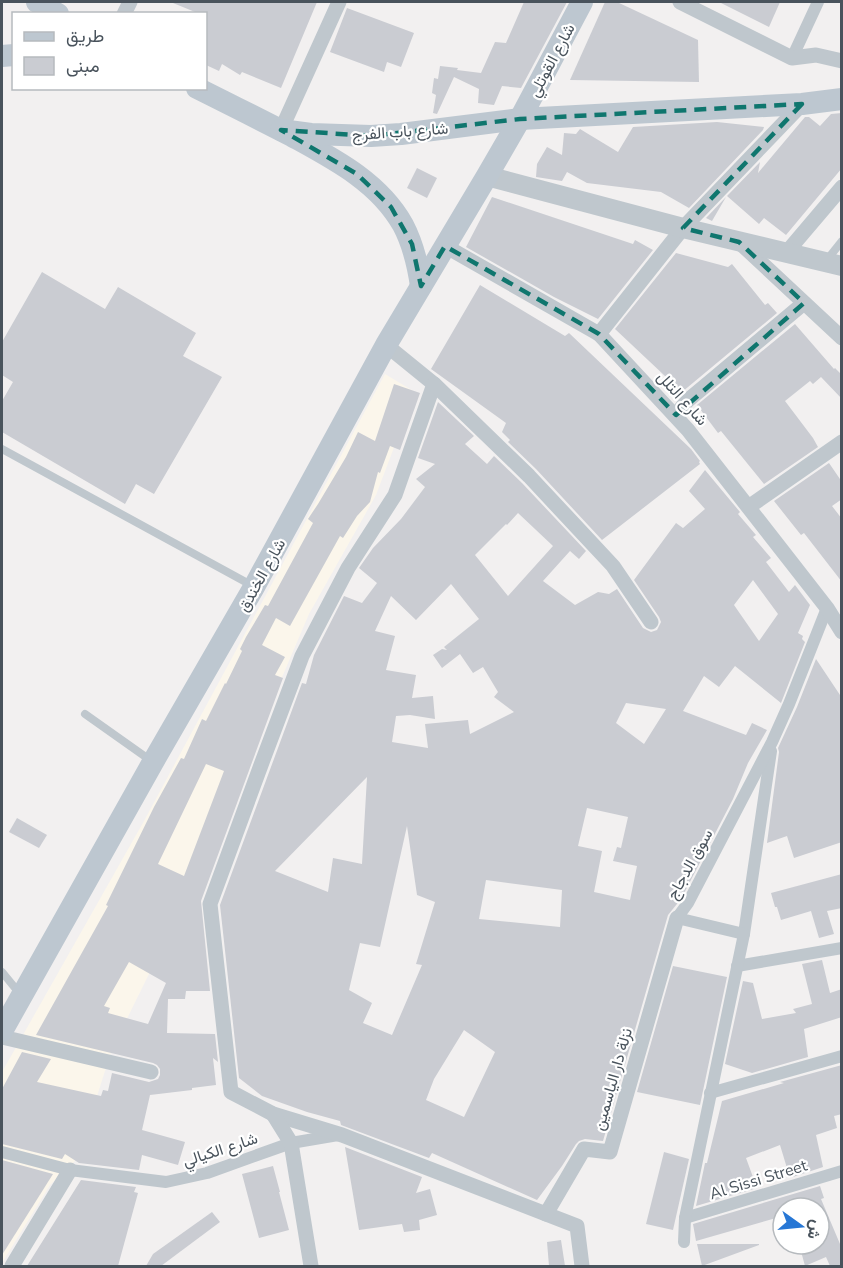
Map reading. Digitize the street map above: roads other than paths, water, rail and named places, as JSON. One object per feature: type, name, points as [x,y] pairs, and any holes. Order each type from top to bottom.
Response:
[{"type":"main road","points":[[37,2],[54,12]]},
{"type":"main road","name":"شارع القوتلي","points":[[520,119],[582,2]]},
{"type":"main road","name":"شارع باب الفرج","points":[[206,93],[333,158],[357,174],[376,191],[403,225],[412,244],[421,286]]},
{"type":"main road","name":"شارع باب الفرج","points":[[280,130],[310,134],[371,136],[520,119],[802,104],[842,99]]},
{"type":"main road","name":"شارع الخندق","points":[[2,1031],[254,587],[386,345],[520,119]]},
{"type":"street","points":[[280,130],[339,2]]},
{"type":"street","points":[[680,2],[792,58],[816,55],[842,61]]},
{"type":"street","points":[[792,58],[818,2]]},
{"type":"street","points":[[599,334],[683,228],[802,104]]},
{"type":"street","points":[[488,176],[683,228],[833,264]]},
{"type":"street","points":[[786,253],[842,187]]},
{"type":"street","points":[[739,242],[842,338]]},
{"type":"street","name":"شارع التلل","points":[[445,246],[599,334],[676,415],[750,506],[840,626]]},
{"type":"street","points":[[676,415],[687,401],[804,303]]},
{"type":"street","points":[[386,345],[434,384],[529,476],[612,566],[651,622]]},
{"type":"street","points":[[434,384],[395,495],[348,568],[302,656],[210,904],[231,1092],[273,1114],[342,1135],[577,1226],[582,1266]]},
{"type":"street","points":[[750,506],[842,442]]},
{"type":"street","name":"سوق الدجاج","points":[[744,934],[677,918],[688,903],[772,742],[828,608]]},
{"type":"street","points":[[684,1242],[685,1218],[744,934],[772,742]]},
{"type":"street","name":"نزلة دار الياسمين","points":[[546,1214],[584,1149],[610,1152],[677,918]]},
{"type":"street","points":[[737,966],[842,948]]},
{"type":"street","points":[[2,1037],[151,1072]]},
{"type":"street","points":[[711,1093],[842,1056]]},
{"type":"street","points":[[273,1114],[291,1143],[311,1266]]},
{"type":"street","name":"شارع الكيالي","points":[[2,1152],[70,1170],[166,1182],[207,1173],[291,1143],[342,1135]]},
{"type":"street","points":[[12,1266],[70,1170]]},
{"type":"street","name":"Al Sissi Street","points":[[685,1218],[842,1171]]},
{"type":"lane","points":[[833,264],[842,241]]},
{"type":"lane","points":[[2,449],[254,587]]},
{"type":"lane","points":[[85,714],[153,762]]},
{"type":"lane","points":[[2,972],[21,996]]}]
